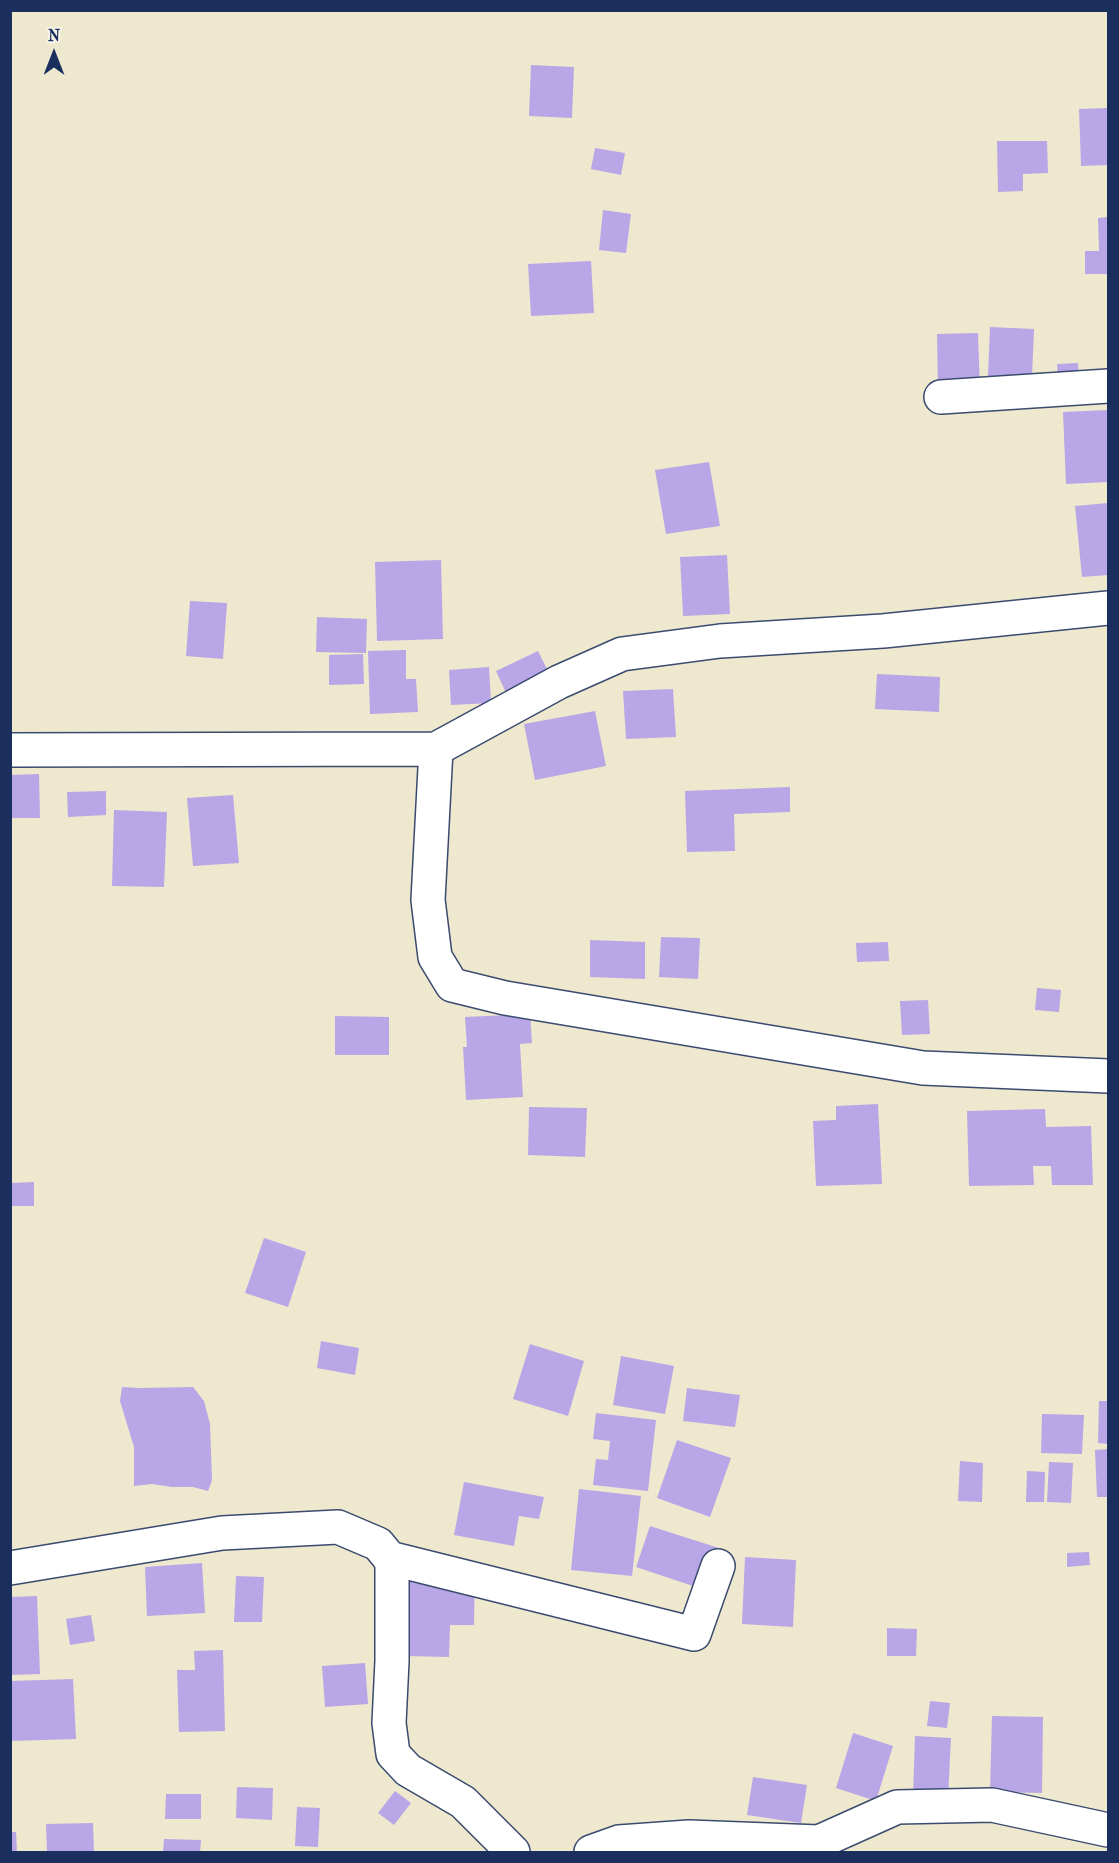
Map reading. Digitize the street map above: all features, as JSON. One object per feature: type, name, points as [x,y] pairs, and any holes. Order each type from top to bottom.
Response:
[{"type":"street","points":[[941,397],[1108,386]]},
{"type":"street","points":[[10,750],[436,749],[559,682],[622,654],[720,641],[884,631],[1108,608]]},
{"type":"street","points":[[436,749],[428,900],[435,957],[452,985],[528,1002],[923,1068],[1108,1076]]},
{"type":"street","points":[[10,1568],[222,1533],[338,1527],[378,1544],[392,1561],[392,1661],[389,1723],[393,1754],[408,1770],[463,1802],[513,1852]]},
{"type":"street","points":[[389,1558],[694,1634],[717,1566]]},
{"type":"street","points":[[591,1852],[619,1842],[689,1837],[819,1842],[897,1807],[992,1805],[1108,1830]]},
{"type":"building","points":[[531,65],[574,67],[572,118],[529,116]]},
{"type":"building","points":[[1108,108],[1108,165],[1081,166],[1079,109]]},
{"type":"building","points":[[997,141],[1047,141],[1048,173],[1023,174],[1023,191],[998,192]]},
{"type":"building","points":[[595,148],[625,153],[621,175],[591,169]]},
{"type":"building","points":[[603,210],[631,214],[626,253],[599,250]]},
{"type":"building","points":[[1108,217],[1108,274],[1085,274],[1085,251],[1099,251],[1098,218]]},
{"type":"building","points":[[591,261],[594,313],[531,316],[528,264]]},
{"type":"building","points":[[990,327],[1034,329],[1031,401],[987,400]]},
{"type":"building","points":[[978,333],[980,391],[938,392],[937,334]]},
{"type":"building","points":[[1078,363],[1079,380],[1058,381],[1057,364]]},
{"type":"building","points":[[1108,410],[1108,482],[1066,484],[1063,412]]},
{"type":"building","points":[[709,462],[720,526],[666,534],[655,470]]},
{"type":"building","points":[[1108,503],[1108,575],[1082,577],[1075,506]]},
{"type":"building","points":[[727,555],[730,614],[683,616],[680,557]]},
{"type":"building","points":[[441,560],[443,639],[377,641],[375,562]]},
{"type":"building","points":[[190,601],[227,603],[223,659],[186,656]]},
{"type":"building","points":[[317,617],[367,619],[366,653],[316,652]]},
{"type":"building","points":[[406,650],[406,679],[416,679],[418,712],[370,714],[368,651]]},
{"type":"building","points":[[538,651],[550,675],[507,695],[496,671]]},
{"type":"building","points":[[363,654],[364,684],[329,685],[329,655]]},
{"type":"building","points":[[489,667],[491,703],[451,705],[449,670]]},
{"type":"building","points":[[877,674],[940,677],[939,712],[875,709]]},
{"type":"building","points":[[673,689],[676,737],[626,739],[623,691]]},
{"type":"building","points":[[595,711],[606,766],[535,780],[524,724]]},
{"type":"building","points":[[39,774],[40,818],[10,818],[10,775]]},
{"type":"building","points":[[790,787],[790,812],[734,814],[735,851],[687,852],[685,791]]},
{"type":"building","points":[[106,791],[106,815],[68,817],[67,792]]},
{"type":"building","points":[[233,795],[239,863],[193,866],[187,798]]},
{"type":"building","points":[[114,810],[167,812],[164,887],[112,886]]},
{"type":"building","points":[[661,937],[700,938],[698,979],[659,977]]},
{"type":"building","points":[[590,940],[645,942],[645,979],[590,977]]},
{"type":"building","points":[[888,942],[889,961],[857,962],[856,943]]},
{"type":"building","points":[[1037,988],[1061,990],[1059,1012],[1035,1010]]},
{"type":"building","points":[[928,1000],[930,1034],[902,1035],[900,1001]]},
{"type":"building","points":[[530,1014],[532,1043],[520,1044],[523,1097],[466,1100],[463,1047],[467,1047],[465,1017]]},
{"type":"building","points":[[335,1016],[389,1017],[389,1055],[335,1055]]},
{"type":"building","points":[[878,1104],[882,1184],[816,1186],[813,1121],[836,1120],[836,1106]]},
{"type":"building","points":[[529,1107],[587,1108],[585,1157],[528,1155]]},
{"type":"building","points":[[1045,1109],[1046,1127],[1091,1126],[1093,1185],[1052,1185],[1051,1166],[1033,1166],[1034,1185],[969,1186],[967,1111]]},
{"type":"building","points":[[34,1182],[34,1206],[12,1206],[12,1183]]},
{"type":"building","points":[[264,1238],[306,1252],[288,1307],[245,1293]]},
{"type":"building","points":[[321,1341],[359,1348],[355,1375],[317,1368]]},
{"type":"building","points":[[530,1344],[584,1361],[568,1416],[513,1399]]},
{"type":"building","points":[[621,1356],[674,1366],[665,1414],[613,1405]]},
{"type":"building","points":[[122,1387],[193,1387],[204,1401],[210,1424],[212,1480],[208,1491],[193,1487],[152,1484],[134,1486],[134,1447],[120,1401]]},
{"type":"building","points":[[687,1388],[740,1395],[735,1427],[683,1421]]},
{"type":"building","points":[[1099,1401],[1108,1401],[1108,1444],[1098,1443]]},
{"type":"building","points":[[596,1413],[656,1420],[648,1491],[593,1485],[596,1459],[608,1460],[610,1441],[593,1439]]},
{"type":"building","points":[[1042,1414],[1084,1415],[1082,1454],[1041,1453]]},
{"type":"building","points":[[677,1440],[731,1458],[710,1517],[657,1498]]},
{"type":"building","points":[[1108,1449],[1108,1497],[1097,1497],[1095,1450]]},
{"type":"building","points":[[960,1461],[983,1463],[982,1502],[958,1501]]},
{"type":"building","points":[[1049,1462],[1073,1463],[1071,1503],[1047,1502]]},
{"type":"building","points":[[1027,1471],[1045,1472],[1044,1502],[1026,1502]]},
{"type":"building","points":[[464,1482],[544,1497],[539,1519],[519,1516],[514,1546],[454,1535]]},
{"type":"building","points":[[579,1489],[641,1496],[632,1576],[571,1570]]},
{"type":"building","points":[[650,1526],[722,1549],[708,1591],[636,1567]]},
{"type":"building","points":[[1089,1552],[1090,1565],[1067,1567],[1067,1553]]},
{"type":"building","points":[[745,1557],[796,1560],[793,1627],[742,1624]]},
{"type":"building","points":[[409,1560],[475,1562],[474,1625],[450,1625],[449,1657],[406,1656]]},
{"type":"building","points":[[202,1563],[205,1613],[147,1616],[145,1567]]},
{"type":"building","points":[[236,1576],[264,1577],[262,1622],[234,1622]]},
{"type":"building","points":[[37,1596],[40,1674],[10,1675],[10,1597]]},
{"type":"building","points":[[91,1615],[95,1641],[70,1645],[66,1619]]},
{"type":"building","points":[[887,1628],[917,1629],[916,1656],[887,1656]]},
{"type":"building","points":[[223,1650],[225,1731],[179,1732],[177,1670],[195,1670],[194,1651]]},
{"type":"building","points":[[365,1663],[368,1704],[325,1707],[322,1666]]},
{"type":"building","points":[[73,1679],[76,1739],[10,1741],[10,1681]]},
{"type":"building","points":[[930,1701],[950,1703],[947,1728],[927,1726]]},
{"type":"building","points":[[992,1716],[1043,1717],[1042,1793],[990,1792]]},
{"type":"building","points":[[853,1733],[893,1746],[876,1801],[836,1788]]},
{"type":"building","points":[[915,1736],[951,1738],[948,1798],[913,1796]]},
{"type":"building","points":[[753,1777],[807,1785],[801,1823],[747,1815]]},
{"type":"building","points":[[237,1787],[273,1788],[272,1820],[236,1818]]},
{"type":"building","points":[[395,1791],[411,1803],[394,1825],[378,1813]]},
{"type":"building","points":[[166,1794],[201,1794],[201,1819],[165,1819]]},
{"type":"building","points":[[297,1807],[320,1808],[318,1847],[295,1846]]},
{"type":"building","points":[[93,1823],[94,1852],[47,1852],[46,1824]]},
{"type":"building","points":[[10,1832],[16,1832],[17,1852],[10,1852]]},
{"type":"building","points":[[164,1839],[201,1840],[200,1852],[163,1852]]}]
